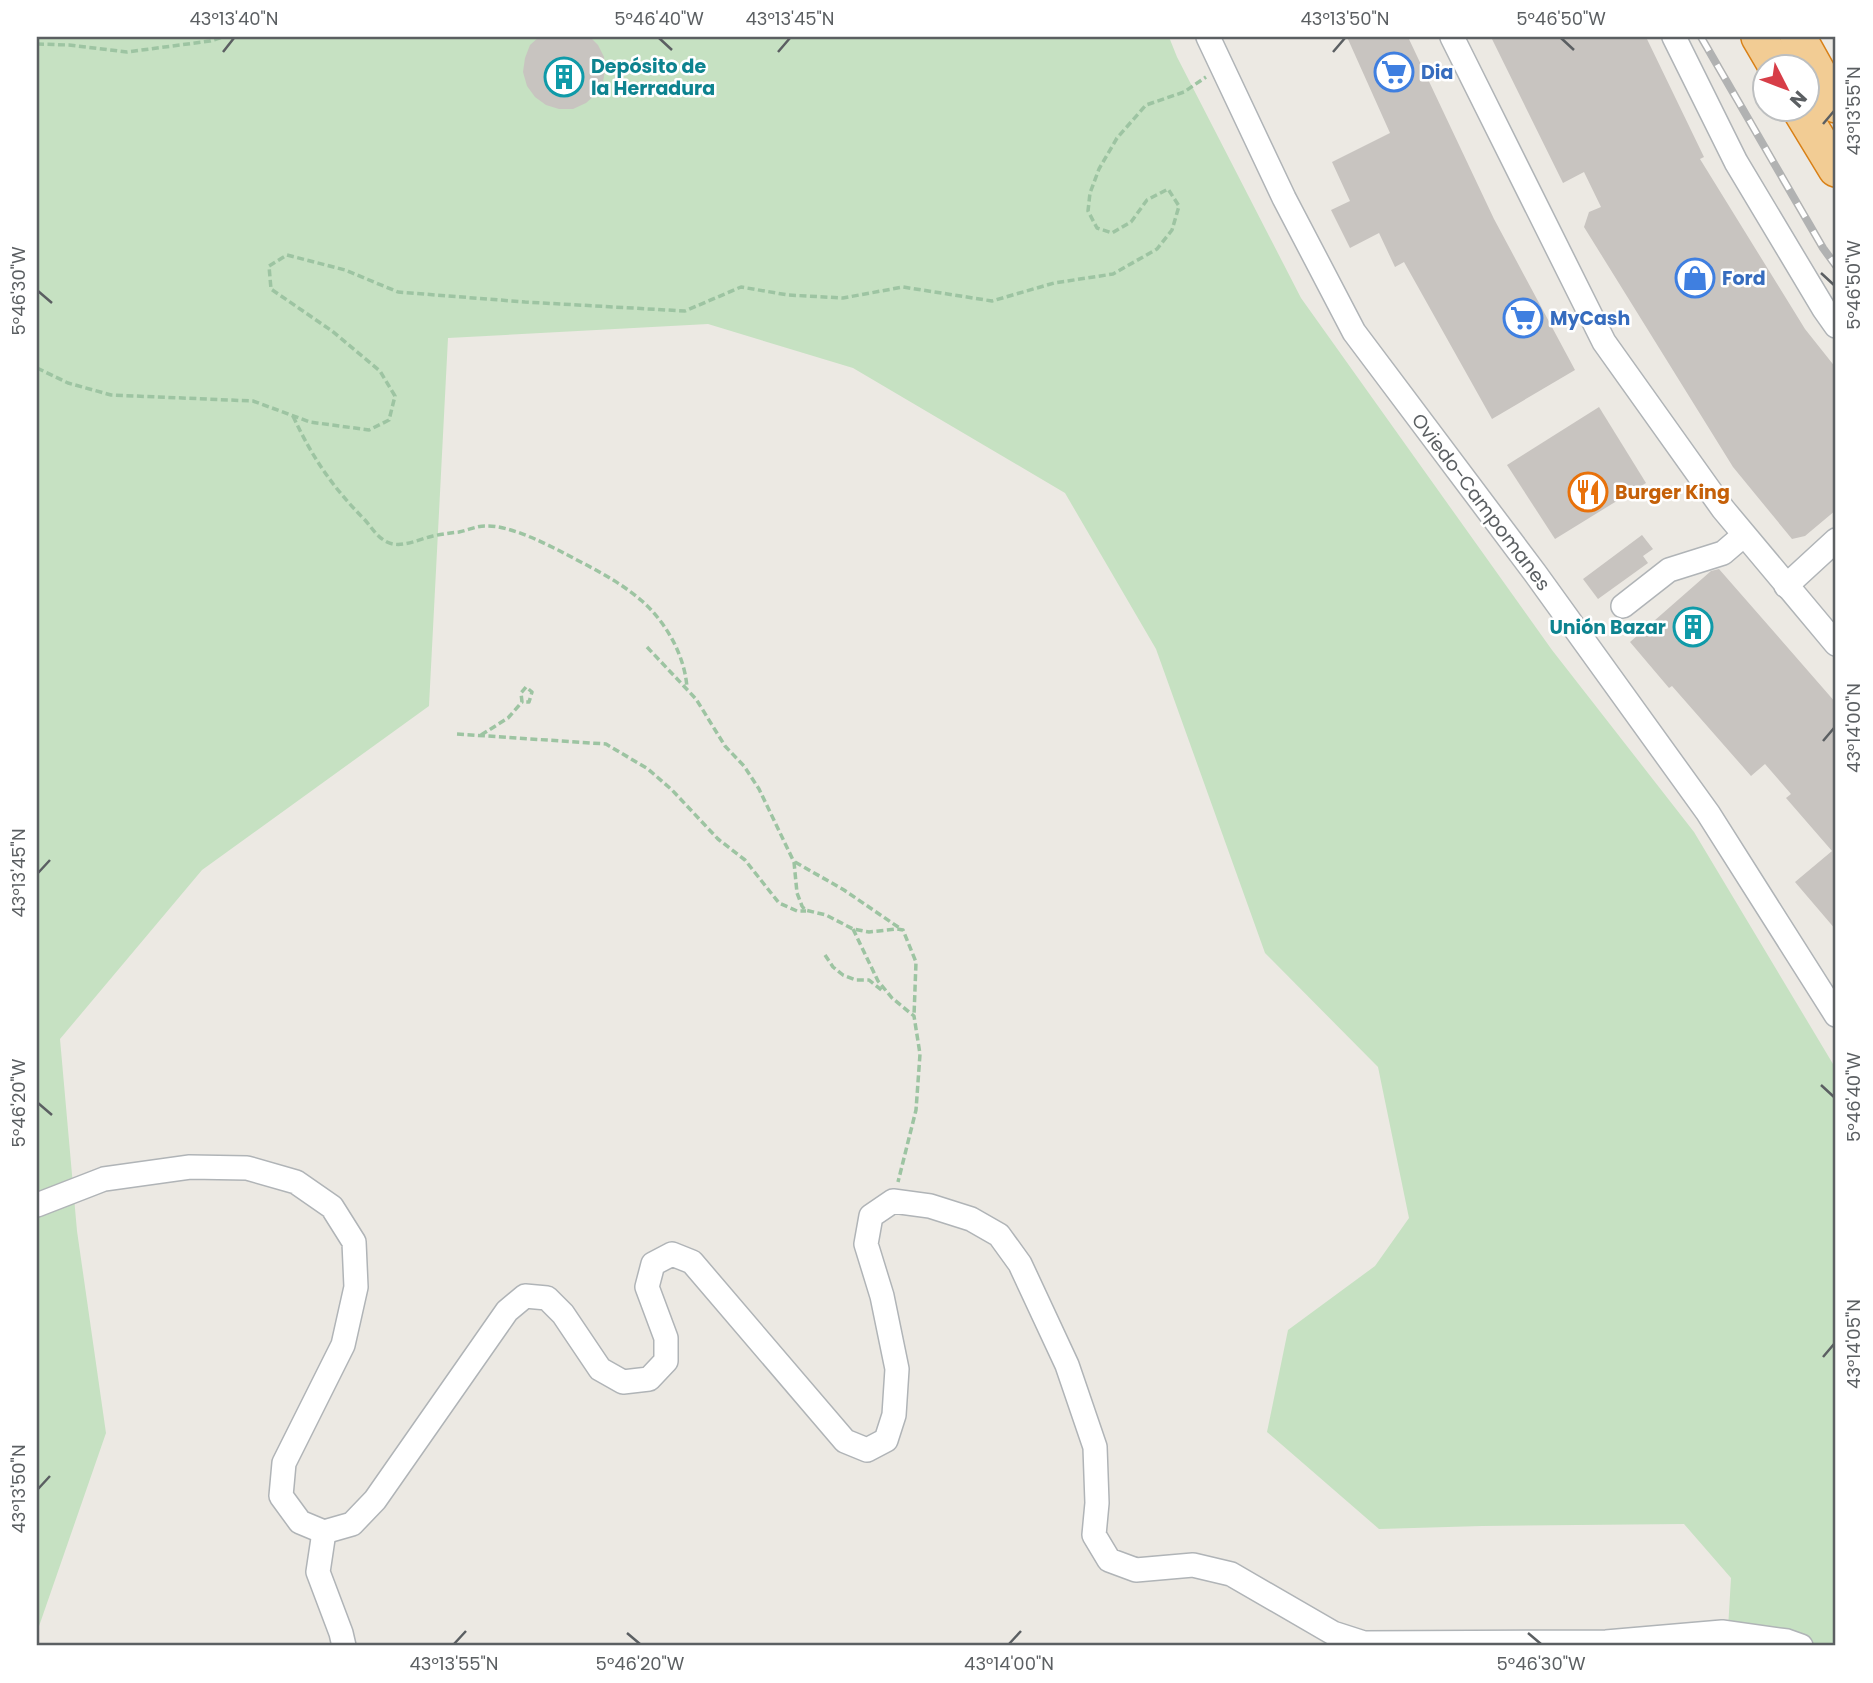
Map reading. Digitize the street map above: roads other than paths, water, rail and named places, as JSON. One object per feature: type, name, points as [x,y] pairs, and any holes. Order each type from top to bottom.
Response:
[{"type":"highway","points":[[1798,37],[1836,105]]},
{"type":"highway","points":[[1807,122],[1836,169]]},
{"type":"street","name":"Oviedo-Campomanes","points":[[1209,37],[1284,198],[1354,332],[1535,573],[1708,813],[1836,1015]]},
{"type":"street","points":[[1452,37],[1604,342],[1723,509],[1836,643]]},
{"type":"street","points":[[1674,37],[1735,162],[1836,326]]},
{"type":"street","points":[[1623,606],[1669,570],[1723,553],[1744,535]]},
{"type":"street","points":[[1786,586],[1836,540]]},
{"type":"street","points":[[37,1205],[104,1179],[190,1167],[247,1168],[296,1182],[332,1207],[354,1242],[356,1287],[343,1345],[284,1463],[281,1496],[300,1522],[324,1532],[352,1524],[375,1500],[507,1311],[526,1296],[547,1298],[563,1314],[600,1369],[623,1382],[649,1378],[666,1361],[666,1338],[647,1287],[653,1264],[672,1254],[692,1262],[845,1441],[867,1450],[886,1440],[894,1415],[897,1369],[866,1244],[871,1216],[893,1201],[930,1206],[971,1219],[999,1235],[1020,1264],[1067,1364],[1095,1447],[1097,1503],[1094,1535],[1110,1560],[1136,1570],[1193,1565],[1231,1574],[1333,1633],[1364,1643],[1606,1643],[1722,1632],[1787,1641],[1801,1646]]},
{"type":"street","points":[[324,1532],[318,1572],[344,1646]]},
{"type":"railway","points":[[1701,37],[1836,266]]},
{"type":"place","name":"Dia","points":[[1394,72]]},
{"type":"place","name":"Depósito de la Herradura","points":[[564,77]]},
{"type":"place","name":"Ford","points":[[1695,278]]},
{"type":"place","name":"MyCash","points":[[1523,318]]},
{"type":"place","name":"Burger King","points":[[1588,492]]},
{"type":"place","name":"Unión Bazar","points":[[1693,627]]}]
